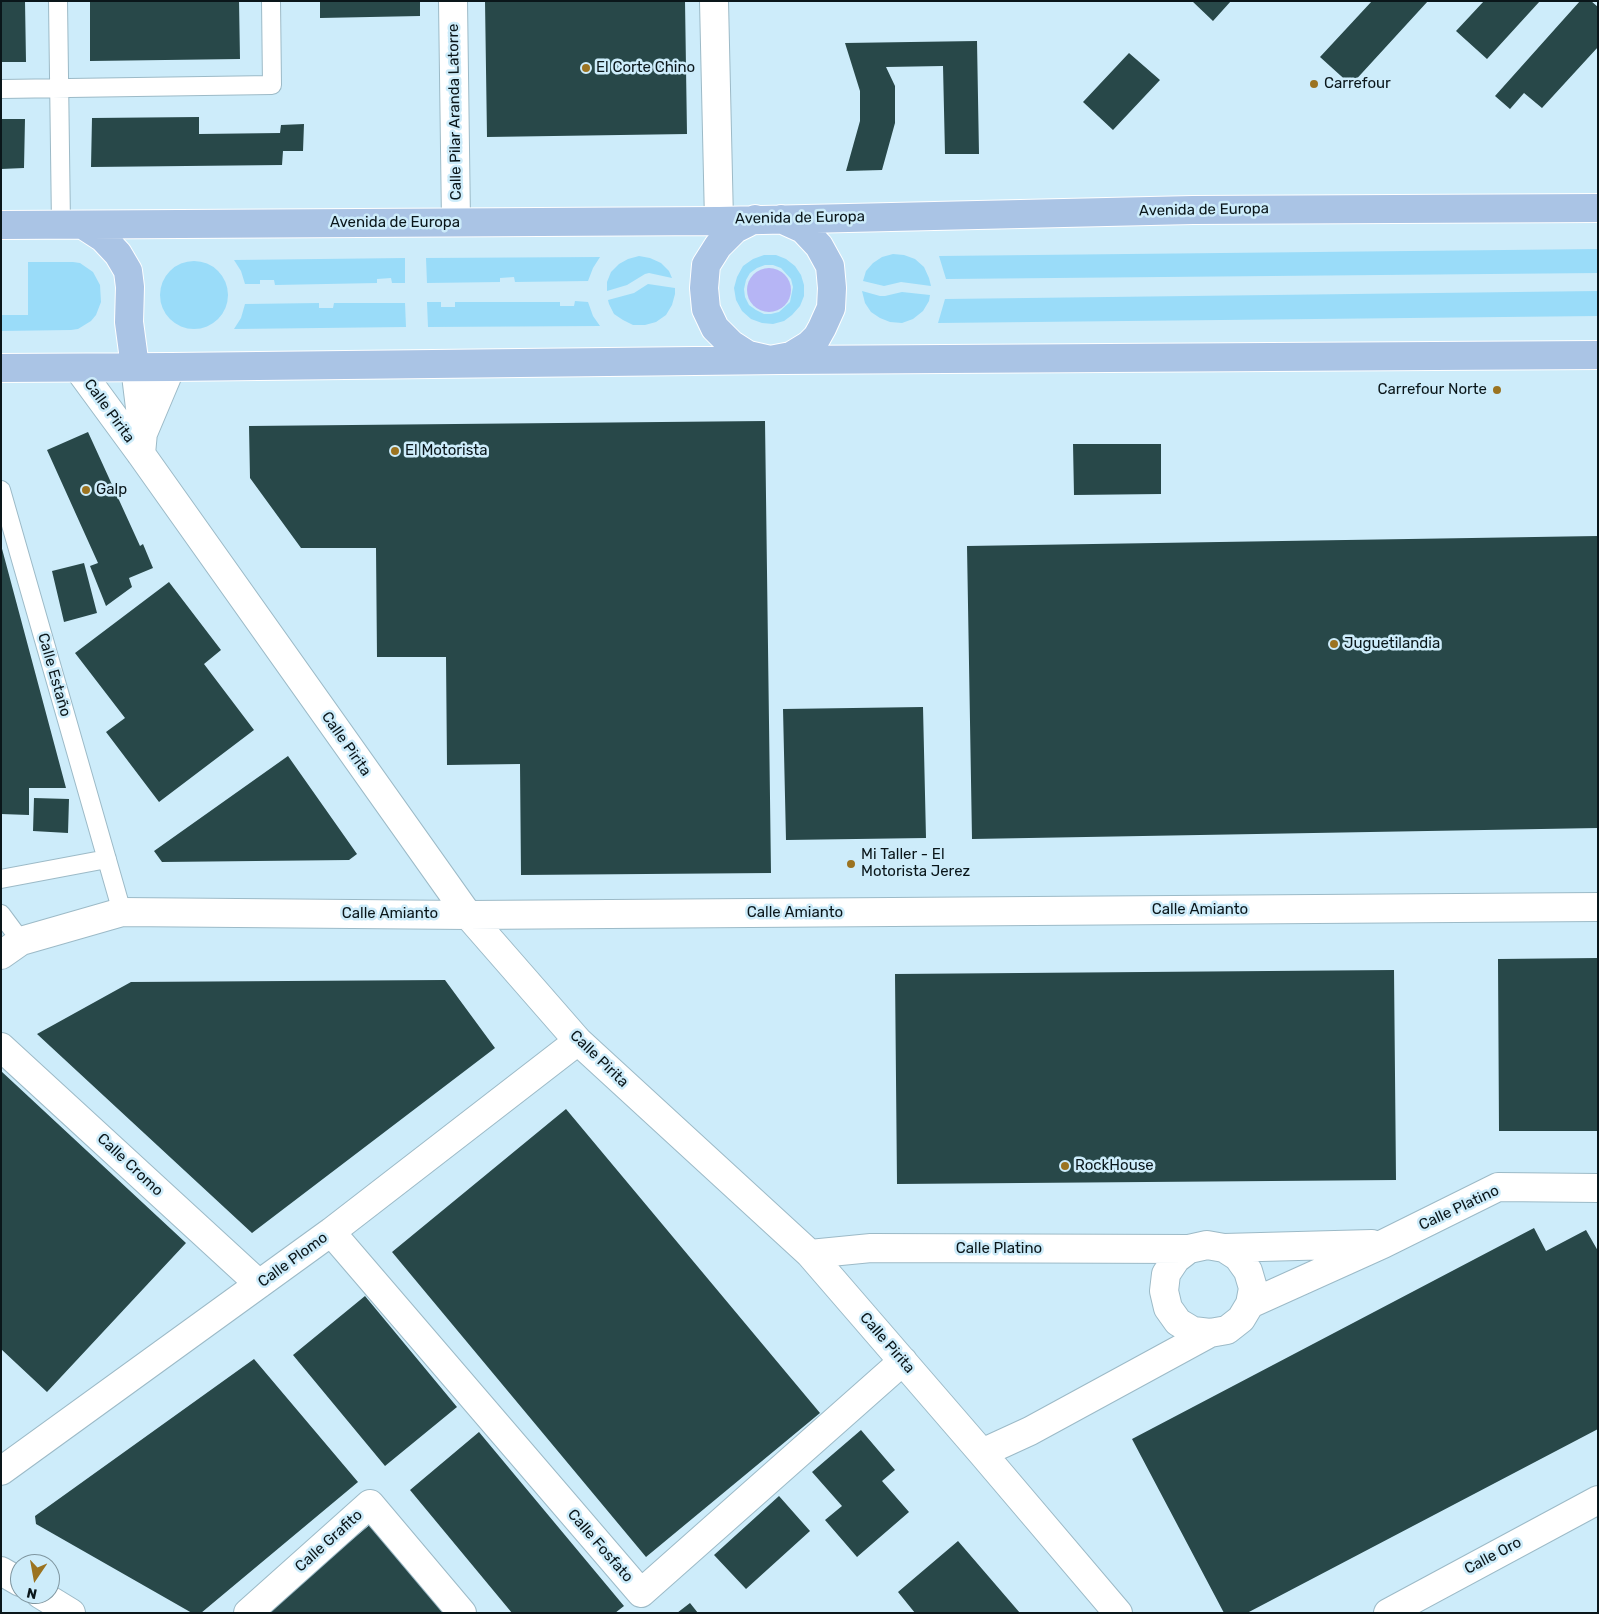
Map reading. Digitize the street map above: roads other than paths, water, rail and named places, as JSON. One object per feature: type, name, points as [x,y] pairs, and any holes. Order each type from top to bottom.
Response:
[{"type":"main road","name":"Avenida de Europa","points":[[1,225],[718,221],[1193,210],[1598,208]]},
{"type":"main road","points":[[769,219],[803,229],[819,246],[830,266],[832,288],[832,308],[816,337],[791,356],[770,360],[748,355],[731,344],[715,328],[706,310],[704,295],[706,265],[718,246],[735,229],[769,219]]},
{"type":"main road","points":[[72,225],[103,238],[118,254],[128,271],[130,287],[129,322],[135,367]]},
{"type":"main road","points":[[84,368],[110,356],[124,342],[129,322]]},
{"type":"main road","points":[[1,368],[770,360],[1598,355]]},
{"type":"street","name":"Calle Pilar Aranda Latorre","points":[[453,1],[456,222]]},
{"type":"street","points":[[714,1],[718,221]]},
{"type":"street","name":"Calle Pirita","points":[[135,367],[142,443]]},
{"type":"street","name":"Calle Pirita","points":[[142,443],[171,367]]},
{"type":"street","name":"Calle Pirita","points":[[84,368],[142,443],[468,915],[578,1041],[810,1254],[982,1452],[1118,1613]]},
{"type":"street","name":"Calle Amianto","points":[[11,948],[122,912],[468,915],[1598,907]]},
{"type":"street","name":"Calle Plomo","points":[[1,1471],[331,1232],[578,1041]]},
{"type":"street","name":"Calle Cromo","points":[[1,1047],[259,1284]]},
{"type":"street","name":"Calle Platino","points":[[1250,1304],[1384,1244],[1498,1187],[1598,1188]]},
{"type":"street","name":"Calle Fosfato","points":[[331,1232],[641,1593],[903,1361]]},
{"type":"street","name":"Calle Platino","points":[[1224,1248],[1384,1244]]},
{"type":"street","points":[[1207,1245],[1224,1248],[1238,1257],[1248,1271],[1253,1288],[1250,1304],[1241,1320],[1227,1330],[1210,1333],[1193,1331],[1178,1322],[1168,1308],[1164,1291],[1166,1274],[1176,1259],[1189,1249],[1207,1245]]},
{"type":"street","name":"Calle Platino","points":[[810,1254],[871,1248],[1189,1249]]},
{"type":"street","points":[[982,1452],[1030,1431],[1210,1333]]},
{"type":"street","name":"Calle Oro","points":[[1388,1613],[1598,1500]]},
{"type":"street","name":"Calle Grafito","points":[[248,1613],[370,1504],[462,1613]]},
{"type":"street","points":[[56,1604],[71,1613]]},
{"type":"lane","points":[[58,1],[59,88],[72,225]]},
{"type":"lane","points":[[1,89],[272,85],[271,1]]},
{"type":"lane","name":"Calle Estaño","points":[[1,490],[122,912]]},
{"type":"lane","points":[[1,879],[106,859]]},
{"type":"lane","points":[[1,914],[11,948]]},
{"type":"place","name":"El Corte Chino","points":[[586,68]]},
{"type":"place","name":"Carrefour","points":[[1314,84]]},
{"type":"place","name":"Carrefour Norte","points":[[1497,390]]},
{"type":"place","name":"El Motorista","points":[[395,451]]},
{"type":"place","name":"Galp","points":[[86,490]]},
{"type":"place","name":"Juguetilandia","points":[[1334,644]]},
{"type":"place","name":"Mi Taller - El Motorista Jerez","points":[[851,864]]},
{"type":"place","name":"RockHouse","points":[[1065,1166]]}]
